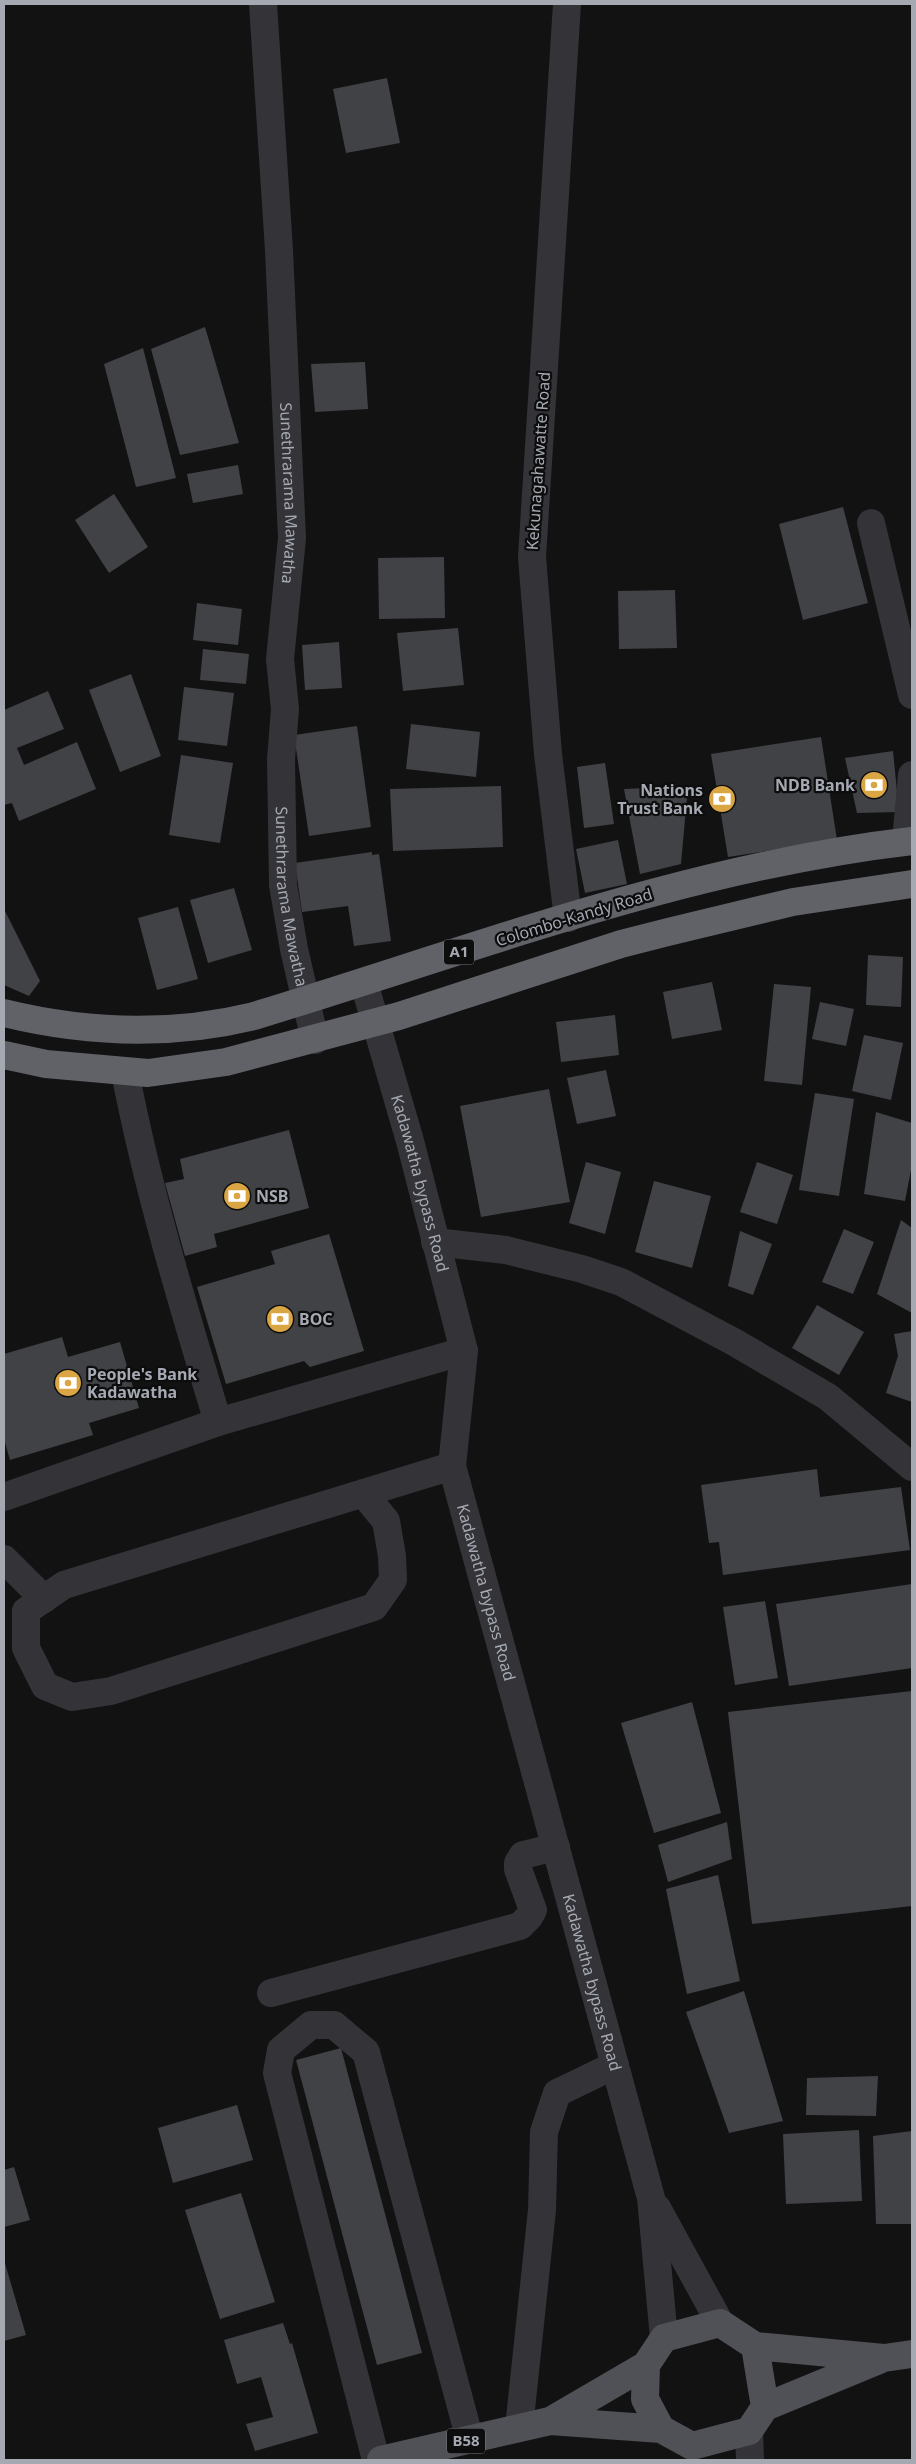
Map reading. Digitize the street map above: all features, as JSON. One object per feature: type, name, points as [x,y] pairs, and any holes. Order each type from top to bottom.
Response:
[{"type":"highway","name":"Colombo-Kandy Road","points":[[4,1013],[69,1026],[131,1030],[227,1022],[364,983],[568,918],[671,888],[778,862],[854,848],[909,841]]},
{"type":"highway","points":[[4,1055],[46,1064],[148,1073],[226,1062],[376,1023],[548,970],[621,944],[793,902],[912,884]]},
{"type":"main road","points":[[884,2358],[765,2407],[749,2431],[695,2453],[661,2430],[645,2399],[646,2365],[664,2338],[720,2324],[755,2346],[884,2358],[912,2354]]},
{"type":"main road","points":[[755,2346],[765,2407]]},
{"type":"main road","name":"B58","points":[[550,2421],[646,2365]]},
{"type":"main road","name":"B58","points":[[381,2460],[550,2421],[661,2430]]},
{"type":"street","name":"Sunethrarama Mawatha","points":[[263,4],[280,250],[292,538],[280,658],[285,709],[281,759],[283,885],[305,1000],[315,1040]]},
{"type":"street","name":"Kekunagahawatte Road","points":[[567,4],[532,557],[548,754],[568,918]]},
{"type":"street","points":[[871,523],[912,695]]},
{"type":"street","points":[[909,841],[912,775]]},
{"type":"street","name":"Kadawatha bypass Road","points":[[364,983],[410,1141],[464,1351],[452,1466],[651,2198],[664,2338]]},
{"type":"street","points":[[125,1072],[138,1142],[156,1212],[218,1422]]},
{"type":"street","points":[[435,1242],[506,1250],[582,1269],[621,1282],[734,1342],[828,1397],[912,1467]]},
{"type":"street","points":[[4,1497],[218,1422],[464,1351]]},
{"type":"street","points":[[363,1493],[386,1521],[392,1556],[393,1580],[374,1607],[111,1691],[72,1697],[45,1686],[26,1648],[26,1611],[64,1585],[363,1493],[452,1466]]},
{"type":"street","points":[[4,1559],[44,1599]]},
{"type":"street","points":[[271,1993],[520,1926],[530,1917],[533,1910],[518,1869],[518,1863],[523,1855],[556,1847]]},
{"type":"street","points":[[376,2460],[277,2073],[281,2050],[311,2025],[334,2025],[366,2052],[470,2440]]},
{"type":"street","points":[[519,2428],[542,2210],[544,2132],[557,2092],[615,2066]]},
{"type":"street","name":"Kadawatha bypass Road","points":[[651,2198],[720,2324]]},
{"type":"street","points":[[749,2431],[750,2460]]},
{"type":"building","points":[[387,78],[400,143],[346,153],[333,89]]},
{"type":"building","points":[[205,327],[239,443],[180,455],[151,349]]},
{"type":"building","points":[[143,348],[176,478],[136,487],[104,364]]},
{"type":"building","points":[[365,362],[368,409],[315,412],[311,364]]},
{"type":"building","points":[[238,465],[243,494],[193,503],[187,474]]},
{"type":"building","points":[[114,494],[148,547],[109,573],[75,520]]},
{"type":"building","points":[[843,507],[868,603],[803,620],[779,524]]},
{"type":"building","points":[[444,557],[445,618],[379,619],[378,558]]},
{"type":"building","points":[[675,590],[677,648],[619,649],[618,591]]},
{"type":"building","points":[[197,603],[242,609],[238,645],[193,640]]},
{"type":"building","points":[[458,628],[464,685],[403,691],[397,633]]},
{"type":"building","points":[[339,642],[342,688],[305,690],[302,645]]},
{"type":"building","points":[[203,649],[249,654],[246,684],[200,680]]},
{"type":"building","points":[[131,674],[161,756],[120,772],[89,690]]},
{"type":"building","points":[[184,687],[234,693],[227,746],[178,740]]},
{"type":"building","points":[[48,691],[64,729],[17,748],[24,765],[77,742],[96,789],[19,821],[12,803],[4,805],[4,710]]},
{"type":"building","points":[[411,724],[480,732],[476,777],[406,769]]},
{"type":"building","points":[[357,726],[371,827],[309,836],[294,735]]},
{"type":"building","points":[[821,737],[837,840],[728,857],[711,754]]},
{"type":"building","name":"NDB Bank","points":[[893,751],[899,812],[857,813],[845,758]]},
{"type":"building","points":[[181,755],[233,763],[220,843],[169,835]]},
{"type":"building","points":[[605,763],[614,824],[584,828],[577,767]]},
{"type":"building","points":[[501,786],[503,847],[393,851],[390,789]]},
{"type":"building","points":[[688,786],[681,864],[640,874],[624,789]]},
{"type":"building","points":[[618,840],[627,884],[585,893],[576,849]]},
{"type":"building","points":[[372,852],[372,855],[379,854],[391,941],[354,946],[348,906],[302,912],[295,863]]},
{"type":"building","points":[[234,888],[252,950],[208,963],[190,900]]},
{"type":"building","points":[[178,907],[198,979],[157,990],[138,918]]},
{"type":"building","points":[[4,909],[40,981],[29,996],[4,985]]},
{"type":"building","points":[[868,955],[903,957],[901,1007],[866,1005]]},
{"type":"building","points":[[712,982],[722,1030],[672,1039],[663,992]]},
{"type":"building","points":[[774,984],[811,987],[802,1085],[764,1081]]},
{"type":"building","points":[[820,1002],[854,1009],[846,1046],[812,1039]]},
{"type":"building","points":[[615,1015],[619,1055],[561,1062],[556,1022]]},
{"type":"building","points":[[864,1035],[903,1043],[891,1100],[852,1091]]},
{"type":"building","points":[[606,1070],[616,1116],[577,1124],[567,1078]]},
{"type":"building","points":[[549,1089],[570,1202],[481,1217],[460,1106]]},
{"type":"building","points":[[815,1093],[854,1099],[839,1196],[799,1190]]},
{"type":"building","points":[[876,1112],[912,1123],[912,1165],[905,1201],[864,1194]]},
{"type":"building","name":"NSB","points":[[289,1130],[309,1208],[214,1234],[217,1247],[185,1256],[165,1183],[184,1179],[180,1159]]},
{"type":"building","points":[[586,1162],[621,1172],[605,1234],[569,1223]]},
{"type":"building","points":[[757,1162],[793,1175],[777,1224],[740,1212]]},
{"type":"building","points":[[654,1181],[711,1196],[692,1268],[635,1252]]},
{"type":"building","points":[[901,1220],[912,1228],[912,1313],[877,1294]]},
{"type":"building","points":[[844,1229],[874,1242],[853,1294],[822,1282]]},
{"type":"building","points":[[740,1231],[772,1244],[753,1295],[728,1286]]},
{"type":"building","name":"BOC","points":[[329,1234],[364,1351],[310,1367],[304,1361],[226,1384],[197,1287],[275,1264],[271,1251]]},
{"type":"building","points":[[817,1305],[864,1332],[839,1375],[792,1348]]},
{"type":"building","points":[[912,1331],[912,1402],[886,1393],[898,1356],[894,1334]]},
{"type":"building","name":"People's Bank Kadawatha","points":[[62,1337],[68,1357],[120,1342],[139,1408],[89,1423],[93,1435],[10,1460],[4,1439],[4,1354]]},
{"type":"building","points":[[817,1469],[820,1497],[901,1487],[910,1550],[723,1575],[719,1542],[709,1543],[701,1485]]},
{"type":"building","points":[[912,1584],[912,1668],[789,1686],[776,1604]]},
{"type":"building","points":[[765,1601],[778,1678],[735,1685],[723,1607]]},
{"type":"building","points":[[912,1691],[912,1906],[752,1924],[728,1712]]},
{"type":"building","points":[[692,1702],[721,1813],[654,1833],[621,1723]]},
{"type":"building","points":[[727,1822],[732,1859],[668,1882],[658,1845]]},
{"type":"building","points":[[718,1875],[740,1981],[687,1994],[666,1889]]},
{"type":"building","points":[[744,1991],[783,2121],[729,2133],[686,2012]]},
{"type":"building","points":[[341,2048],[422,2353],[377,2365],[296,2060]]},
{"type":"building","points":[[878,2076],[876,2116],[806,2115],[807,2078]]},
{"type":"building","points":[[237,2105],[253,2160],[173,2183],[158,2128]]},
{"type":"building","points":[[859,2130],[862,2201],[786,2204],[783,2134]]},
{"type":"building","points":[[912,2131],[912,2224],[876,2224],[873,2136]]},
{"type":"building","points":[[14,2167],[30,2220],[4,2227],[4,2170]]},
{"type":"building","points":[[241,2193],[275,2302],[220,2319],[185,2210]]},
{"type":"building","points":[[4,2260],[26,2335],[4,2341]]},
{"type":"building","points":[[283,2323],[290,2344],[292,2343],[318,2433],[255,2451],[246,2424],[273,2417],[261,2377],[237,2384],[224,2340]]},
{"type":"place","name":"NDB Bank","points":[[874,785]]},
{"type":"place","name":"Nations Trust Bank","points":[[722,799]]},
{"type":"place","name":"NSB","points":[[237,1196]]},
{"type":"place","name":"BOC","points":[[280,1319]]},
{"type":"place","name":"People's Bank Kadawatha","points":[[68,1383]]}]
